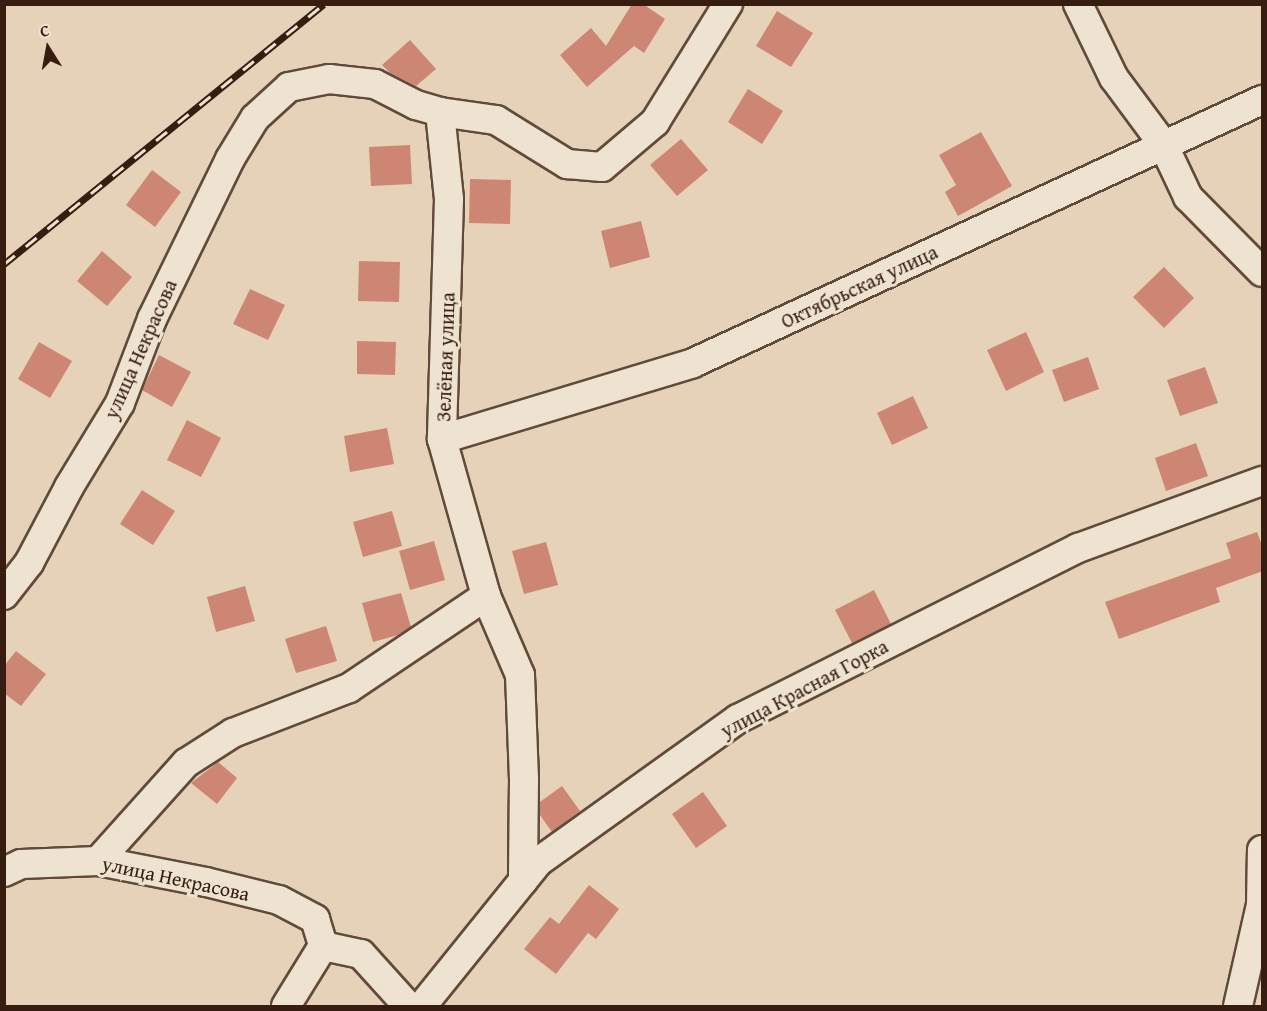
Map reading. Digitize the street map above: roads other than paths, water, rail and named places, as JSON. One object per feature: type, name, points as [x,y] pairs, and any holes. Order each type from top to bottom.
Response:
[{"type":"street","name":"улица Некрасова","points":[[4,595],[29,563],[69,487],[120,403],[152,319],[230,159],[255,118],[290,87],[329,79],[375,84],[416,105],[440,112],[496,120],[567,164],[602,167],[655,122],[728,4]]},
{"type":"street","points":[[1078,4],[1114,78],[1163,144],[1188,197],[1263,272]]},
{"type":"street","name":"Октябрьская улица","points":[[442,439],[693,363],[1163,144],[1263,100]]},
{"type":"street","name":"Зелёная улица","points":[[440,112],[449,199],[442,439],[486,596],[520,675],[524,779],[523,881]]},
{"type":"street","name":"улица Красная Горка","points":[[422,1006],[538,862],[738,719],[1078,548],[1263,481]]},
{"type":"street","points":[[98,861],[186,763],[233,733],[349,688],[486,596]]},
{"type":"street","points":[[1238,1006],[1262,905],[1263,850]]},
{"type":"street","name":"улица Некрасова","points":[[4,872],[21,864],[98,861],[279,900],[315,919],[323,946]]},
{"type":"street","points":[[286,1006],[323,946],[361,954],[408,1006]]},
{"type":"railway","points":[[4,264],[324,4]]}]
